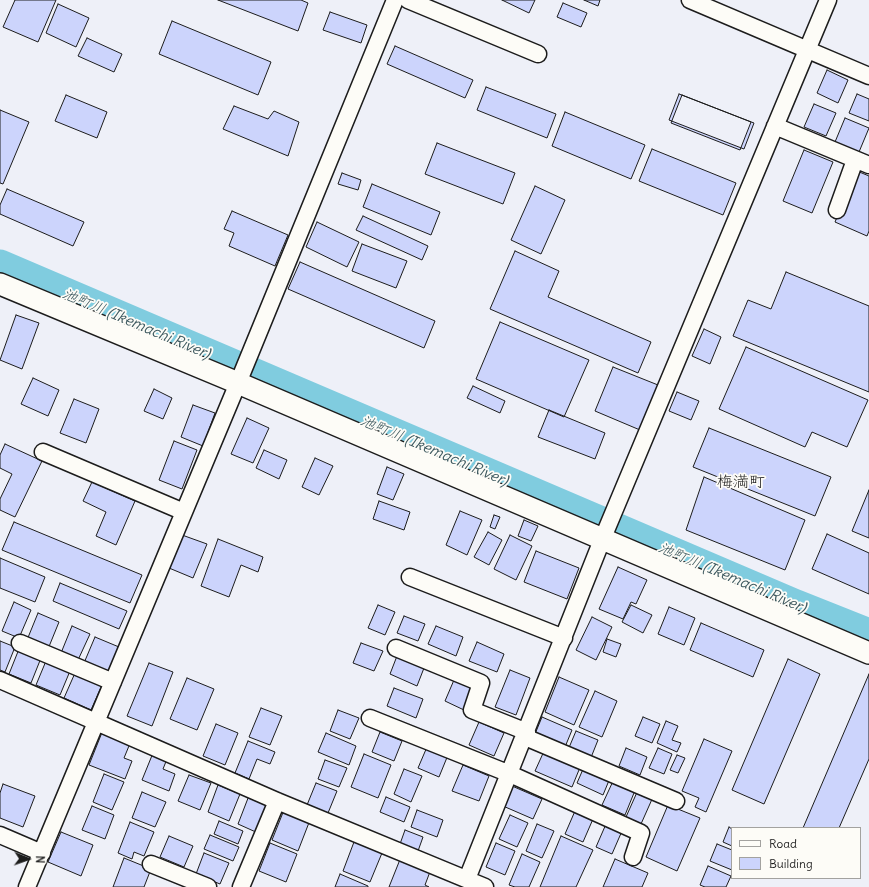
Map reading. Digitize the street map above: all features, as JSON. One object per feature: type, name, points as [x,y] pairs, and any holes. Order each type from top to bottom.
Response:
[{"type":"street","points":[[27,887],[238,383],[395,0]]},
{"type":"street","points":[[408,0],[538,54]]},
{"type":"street","points":[[690,0],[869,76]]},
{"type":"street","points":[[467,879],[602,540],[828,0]]},
{"type":"street","points":[[775,126],[862,162],[837,210]]},
{"type":"street","points":[[0,284],[238,383],[869,653]]},
{"type":"street","points":[[43,452],[184,512]]},
{"type":"street","points":[[410,577],[564,638]]},
{"type":"street","points":[[20,643],[113,682]]},
{"type":"street","points":[[396,648],[481,683],[472,710],[676,801]]},
{"type":"street","points":[[0,680],[277,801],[484,887]]},
{"type":"street","points":[[370,718],[510,774],[641,833],[633,857]]},
{"type":"street","points":[[241,887],[277,801]]},
{"type":"street","points":[[0,835],[42,853]]},
{"type":"street","points":[[151,864],[208,887]]},
{"type":"building","points":[[15,0],[56,0],[38,42],[3,27]]},
{"type":"building","points":[[218,0],[301,0],[308,3],[298,31]]},
{"type":"building","points":[[502,0],[535,0],[529,13]]},
{"type":"building","points":[[584,0],[600,0],[598,6]]},
{"type":"building","points":[[563,3],[587,13],[581,27],[557,17]]},
{"type":"building","points":[[58,4],[89,18],[76,47],[46,33]]},
{"type":"building","points":[[330,12],[367,25],[361,43],[323,30]]},
{"type":"building","points":[[172,21],[271,62],[258,95],[159,54]]},
{"type":"building","points":[[87,38],[122,54],[114,72],[78,56]]},
{"type":"building","points":[[395,46],[473,80],[465,98],[387,64]]},
{"type":"building","points":[[827,70],[848,80],[838,103],[817,93]]},
{"type":"building","points":[[486,87],[556,114],[547,138],[477,110]]},
{"type":"building","points":[[679,94],[754,123],[744,149],[669,120]]},
{"type":"building","points":[[857,94],[869,99],[869,121],[849,113]]},
{"type":"building","points":[[66,95],[107,112],[97,138],[55,121]]},
{"type":"building","points":[[682,95],[751,122],[740,150],[671,123]]},
{"type":"building","points":[[814,104],[836,113],[826,136],[804,127]]},
{"type":"building","points":[[234,106],[268,119],[274,111],[299,122],[288,156],[223,129]]},
{"type":"building","points":[[0,110],[29,122],[3,184],[0,183]]},
{"type":"building","points":[[565,112],[645,145],[631,179],[552,146]]},
{"type":"building","points":[[845,118],[869,128],[859,152],[835,142]]},
{"type":"building","points":[[437,143],[515,173],[503,204],[425,174]]},
{"type":"building","points":[[652,149],[736,183],[723,215],[639,181]]},
{"type":"building","points":[[804,150],[833,162],[812,213],[783,201]]},
{"type":"building","points":[[857,171],[869,176],[869,231],[867,236],[835,222]]},
{"type":"building","points":[[342,173],[361,180],[358,190],[338,184]]},
{"type":"building","points":[[372,184],[440,212],[431,235],[363,207]]},
{"type":"building","points":[[535,186],[565,200],[541,254],[511,240]]},
{"type":"building","points":[[7,189],[84,222],[73,246],[0,214],[0,205]]},
{"type":"building","points":[[232,211],[288,235],[275,266],[229,246],[234,233],[224,229]]},
{"type":"building","points":[[363,216],[428,246],[422,260],[356,230]]},
{"type":"building","points":[[317,222],[359,242],[347,267],[306,247]]},
{"type":"building","points":[[362,244],[407,261],[396,288],[352,271]]},
{"type":"building","points":[[515,251],[559,271],[548,297],[651,342],[638,373],[490,309]]},
{"type":"building","points":[[300,262],[435,321],[424,348],[288,289]]},
{"type":"building","points":[[786,272],[869,306],[869,392],[733,336],[748,300],[771,309]]},
{"type":"building","points":[[16,315],[39,323],[22,369],[0,360]]},
{"type":"building","points":[[500,322],[589,360],[564,417],[476,379]]},
{"type":"building","points":[[704,329],[721,337],[710,364],[692,356]]},
{"type":"building","points":[[746,347],[868,400],[847,447],[812,432],[805,447],[719,409]]},
{"type":"building","points":[[613,367],[658,385],[640,430],[595,411]]},
{"type":"building","points":[[33,378],[59,390],[48,416],[21,404]]},
{"type":"building","points":[[473,386],[505,401],[500,413],[467,398]]},
{"type":"building","points":[[154,389],[172,398],[163,419],[144,411]]},
{"type":"building","points":[[677,392],[699,401],[691,420],[669,411]]},
{"type":"building","points":[[74,399],[99,409],[86,443],[60,433]]},
{"type":"building","points":[[193,405],[215,413],[203,446],[181,437]]},
{"type":"building","points":[[549,410],[605,433],[595,459],[538,437]]},
{"type":"building","points":[[247,418],[269,428],[253,463],[231,454]]},
{"type":"building","points":[[709,428],[831,477],[815,516],[693,467]]},
{"type":"building","points":[[174,441],[197,450],[182,489],[159,480]]},
{"type":"building","points":[[5,444],[42,461],[15,517],[0,510],[0,499],[12,474],[0,468],[0,455]]},
{"type":"building","points":[[264,450],[287,460],[279,479],[256,468]]},
{"type":"building","points":[[315,458],[333,466],[319,495],[302,487]]},
{"type":"building","points":[[387,467],[404,474],[393,500],[377,494]]},
{"type":"building","points":[[704,477],[805,520],[785,570],[686,530]]},
{"type":"building","points":[[92,482],[135,501],[116,545],[96,536],[106,512],[83,501]]},
{"type":"building","points":[[869,490],[869,538],[852,531]]},
{"type":"building","points":[[379,501],[410,512],[404,530],[373,519]]},
{"type":"building","points":[[460,511],[482,520],[467,555],[446,545]]},
{"type":"building","points":[[494,515],[500,517],[495,529],[490,527]]},
{"type":"building","points":[[524,520],[538,526],[531,541],[518,536]]},
{"type":"building","points":[[14,522],[142,575],[130,603],[2,550]]},
{"type":"building","points":[[488,532],[502,540],[489,565],[474,557]]},
{"type":"building","points":[[827,534],[869,553],[869,594],[812,569]]},
{"type":"building","points":[[182,535],[207,544],[193,578],[169,568]]},
{"type":"building","points":[[510,535],[532,546],[516,580],[494,569]]},
{"type":"building","points":[[218,539],[263,557],[258,572],[241,565],[229,597],[201,586]]},
{"type":"building","points":[[536,551],[579,568],[567,599],[524,582]]},
{"type":"building","points":[[0,558],[45,577],[35,602],[0,588]]},
{"type":"building","points":[[618,567],[647,580],[636,604],[631,602],[623,619],[599,609]]},
{"type":"building","points":[[60,583],[127,611],[119,629],[53,601]]},
{"type":"building","points":[[14,602],[31,610],[19,638],[2,631]]},
{"type":"building","points":[[378,605],[395,612],[385,635],[368,628]]},
{"type":"building","points":[[631,605],[652,615],[643,633],[622,622]]},
{"type":"building","points":[[669,607],[695,618],[684,645],[658,634]]},
{"type":"building","points":[[38,613],[59,622],[48,649],[27,640]]},
{"type":"building","points":[[404,616],[425,624],[418,641],[397,633]]},
{"type":"building","points":[[592,617],[612,627],[596,660],[576,650]]},
{"type":"building","points":[[701,623],[764,650],[753,677],[690,650]]},
{"type":"building","points":[[72,626],[90,634],[78,660],[61,653]]},
{"type":"building","points":[[436,626],[463,637],[456,656],[428,644]]},
{"type":"building","points":[[95,637],[119,647],[108,673],[84,663]]},
{"type":"building","points":[[607,639],[621,644],[616,657],[603,652]]},
{"type":"building","points":[[0,641],[15,647],[5,672],[0,670]]},
{"type":"building","points":[[477,642],[504,654],[497,672],[469,661]]},
{"type":"building","points":[[361,643],[383,651],[374,671],[353,663]]},
{"type":"building","points":[[19,649],[41,658],[31,683],[9,674]]},
{"type":"building","points":[[397,656],[424,668],[417,686],[390,674]]},
{"type":"building","points":[[788,659],[820,674],[764,804],[732,790]]},
{"type":"building","points":[[46,661],[70,671],[60,695],[36,685]]},
{"type":"building","points":[[149,663],[173,672],[152,726],[127,716]]},
{"type":"building","points":[[510,670],[530,678],[516,715],[495,707]]},
{"type":"building","points":[[75,673],[102,685],[91,710],[64,698]]},
{"type":"building","points":[[869,674],[869,759],[839,827],[803,827]]},
{"type":"building","points":[[559,677],[589,690],[574,725],[545,712]]},
{"type":"building","points":[[187,678],[214,689],[197,730],[170,719]]},
{"type":"building","points":[[454,680],[473,689],[464,710],[445,701]]},
{"type":"building","points":[[394,688],[423,699],[416,718],[387,706]]},
{"type":"building","points":[[595,691],[617,701],[602,737],[579,727]]},
{"type":"building","points":[[261,708],[282,716],[270,745],[249,737]]},
{"type":"building","points":[[338,710],[359,718],[350,739],[330,731]]},
{"type":"building","points":[[542,717],[572,730],[565,747],[535,734]]},
{"type":"building","points":[[643,717],[660,724],[652,743],[635,736]]},
{"type":"building","points":[[666,721],[678,726],[672,740],[681,743],[677,752],[657,743]]},
{"type":"building","points":[[479,722],[504,733],[494,756],[469,745]]},
{"type":"building","points":[[216,724],[238,733],[225,765],[203,756]]},
{"type":"building","points":[[103,730],[131,741],[124,758],[132,761],[125,779],[89,765]]},
{"type":"building","points":[[576,731],[598,740],[590,760],[568,750]]},
{"type":"building","points":[[380,732],[402,741],[394,761],[372,752]]},
{"type":"building","points":[[326,733],[356,746],[349,765],[318,752]]},
{"type":"building","points":[[704,739],[732,751],[706,812],[695,807],[699,798],[682,791]]},
{"type":"building","points":[[248,741],[275,752],[270,764],[257,759],[249,779],[235,773]]},
{"type":"building","points":[[427,747],[448,755],[439,777],[418,768]]},
{"type":"building","points":[[626,748],[647,757],[640,775],[619,766]]},
{"type":"building","points":[[658,748],[672,754],[664,774],[649,768]]},
{"type":"building","points":[[545,749],[581,765],[572,787],[535,771]]},
{"type":"building","points":[[153,753],[167,759],[163,769],[175,774],[169,791],[142,780]]},
{"type":"building","points":[[364,754],[391,765],[378,798],[351,787]]},
{"type":"building","points":[[677,755],[685,758],[678,773],[670,770]]},
{"type":"building","points":[[325,760],[347,768],[339,787],[318,779]]},
{"type":"building","points":[[463,765],[489,776],[479,801],[452,791]]},
{"type":"building","points":[[584,767],[610,778],[603,795],[577,783]]},
{"type":"building","points":[[404,769],[422,776],[411,802],[394,794]]},
{"type":"building","points":[[104,774],[124,782],[112,810],[93,802]]},
{"type":"building","points":[[189,775],[211,783],[200,810],[178,801]]},
{"type":"building","points":[[614,779],[636,788],[625,815],[602,805]]},
{"type":"building","points":[[316,783],[337,791],[328,813],[307,805]]},
{"type":"building","points":[[3,784],[35,796],[23,827],[0,818],[0,793]]},
{"type":"building","points":[[218,785],[240,794],[229,821],[208,812]]},
{"type":"building","points":[[512,786],[542,799],[533,819],[503,806]]},
{"type":"building","points":[[638,790],[653,797],[641,824],[626,817]]},
{"type":"building","points":[[142,792],[166,802],[155,827],[132,818]]},
{"type":"building","points":[[250,793],[270,801],[258,833],[238,824]]},
{"type":"building","points":[[386,797],[410,807],[404,822],[380,812]]},
{"type":"building","points":[[668,805],[700,818],[677,871],[646,857]]},
{"type":"building","points":[[92,806],[114,815],[105,839],[82,830]]},
{"type":"building","points":[[284,810],[310,820],[298,851],[272,840]]},
{"type":"building","points":[[417,810],[443,820],[437,837],[411,827]]},
{"type":"building","points":[[575,811],[593,819],[583,842],[565,834]]},
{"type":"building","points":[[510,815],[528,823],[517,847],[499,839]]},
{"type":"building","points":[[219,821],[243,831],[238,844],[214,834]]},
{"type":"building","points":[[130,822],[154,832],[144,856],[134,852],[132,859],[118,853]]},
{"type":"building","points":[[537,824],[554,831],[542,858],[526,851]]},
{"type":"building","points":[[606,824],[622,831],[612,854],[596,847]]},
{"type":"building","points":[[729,827],[731,828],[731,846],[723,842]]},
{"type":"building","points":[[405,830],[423,837],[418,851],[400,844]]},
{"type":"building","points":[[61,832],[93,845],[81,876],[48,862]]},
{"type":"building","points":[[210,835],[239,847],[233,861],[204,849]]},
{"type":"building","points":[[169,836],[193,846],[184,867],[160,857]]},
{"type":"building","points":[[561,836],[593,850],[576,887],[540,887]]},
{"type":"building","points":[[354,842],[382,853],[370,882],[343,871]]},
{"type":"building","points":[[270,843],[297,854],[286,882],[259,871]]},
{"type":"building","points":[[496,843],[515,851],[505,875],[486,867]]},
{"type":"building","points":[[717,844],[731,850],[731,870],[710,861]]},
{"type":"building","points":[[204,853],[229,863],[220,884],[196,874]]},
{"type":"building","points":[[522,854],[540,862],[529,887],[515,887],[509,885]]},
{"type":"building","points":[[401,857],[431,869],[425,885],[429,887],[389,887]]},
{"type":"building","points":[[124,858],[151,869],[144,887],[113,887]]},
{"type":"building","points":[[615,859],[648,873],[642,887],[603,887]]},
{"type":"building","points":[[708,866],[731,876],[726,887],[705,887],[700,885]]},
{"type":"building","points":[[340,874],[368,886],[368,887],[335,887]]},
{"type":"waterway","name":"池町川 (Ikemachi River)","points":[[0,265],[796,605],[869,634]]},
{"type":"district","name":"梅満町","points":[[741,482]]}]
